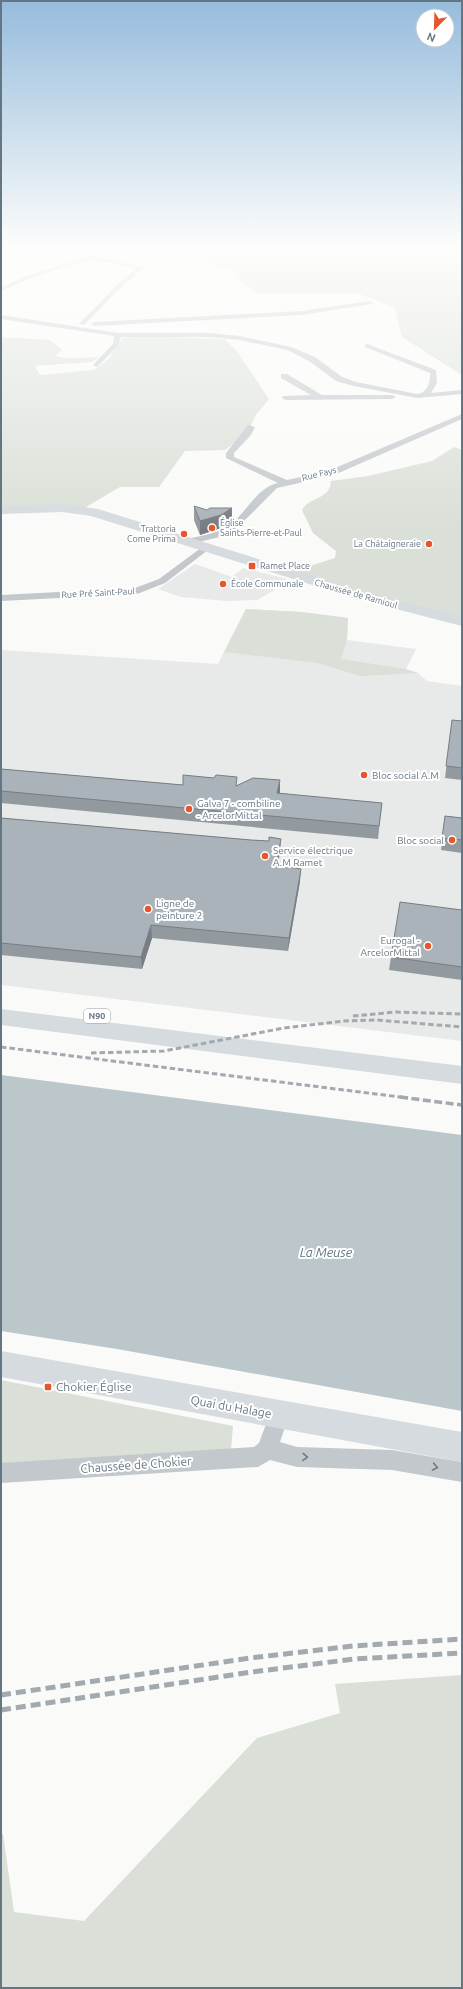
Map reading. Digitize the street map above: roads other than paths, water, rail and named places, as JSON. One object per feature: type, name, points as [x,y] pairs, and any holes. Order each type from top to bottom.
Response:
[{"type":"main road","name":"Chaussée de Ramioul","points":[[1,510],[78,509],[93,512],[362,596],[462,621]]},
{"type":"main road","name":"N90","points":[[1,1004],[462,1062]]},
{"type":"main road","name":"N90","points":[[1,1017],[462,1075]]},
{"type":"main road","name":"Quai du Halage","points":[[1,1364],[462,1448]]},
{"type":"street","points":[[97,365],[116,345],[117,342]]},
{"type":"street","points":[[262,342],[289,348],[312,359],[340,379],[420,396],[433,386],[435,379],[433,372],[367,346]]},
{"type":"street","points":[[284,376],[322,398]]},
{"type":"street","points":[[286,398],[420,396],[462,392]]},
{"type":"street","name":"Rue Fays","points":[[186,542],[220,534],[232,528],[268,490],[285,483],[331,473],[462,416]]},
{"type":"street","points":[[251,427],[248,434],[230,453],[230,458],[271,475],[285,483]]},
{"type":"street","name":"Rue Pré Saint-Paul","points":[[1,598],[137,591],[162,582],[205,548]]},
{"type":"street","points":[[279,1415],[268,1449],[297,1457],[392,1460],[462,1472]]},
{"type":"street","name":"Chaussée de Chokier","points":[[1,1473],[258,1457],[268,1449]]},
{"type":"water","name":"La Meuse","points":[[1,1075],[462,1135],[462,1411],[117,1349],[1,1331]]},
{"type":"railway","points":[[353,1016],[396,1012],[462,1014]]},
{"type":"railway","points":[[91,1053],[164,1051],[284,1028],[344,1021],[377,1020],[462,1027]]},
{"type":"railway","points":[[1,1047],[408,1098]]},
{"type":"railway","points":[[400,1097],[462,1105]]},
{"type":"railway","points":[[1,1695],[250,1658],[353,1646],[462,1639]]},
{"type":"railway","points":[[1,1710],[252,1672],[354,1659],[462,1653]]},
{"type":"place","name":"Église Saints-Pierre-et-Paul","points":[[212,528]]},
{"type":"place","name":"Trattoria Come Prima","points":[[184,534]]},
{"type":"place","name":"La Châtaigneraie","points":[[429,544]]},
{"type":"place","name":"Ramet Place","points":[[252,566]]},
{"type":"place","name":"École Communale","points":[[223,584]]},
{"type":"place","name":"Bloc social A.M","points":[[364,775]]},
{"type":"place","name":"Galva 7 - combiline - ArcelorMittal","points":[[189,809]]},
{"type":"place","name":"Bloc social","points":[[452,840]]},
{"type":"place","name":"Service électrique A.M Ramet","points":[[265,856]]},
{"type":"place","name":"Ligne de peinture 2","points":[[148,909]]},
{"type":"place","name":"Eurogal - ArcelorMittal","points":[[428,946]]},
{"type":"place","name":"Chokier Église","points":[[48,1387]]}]
